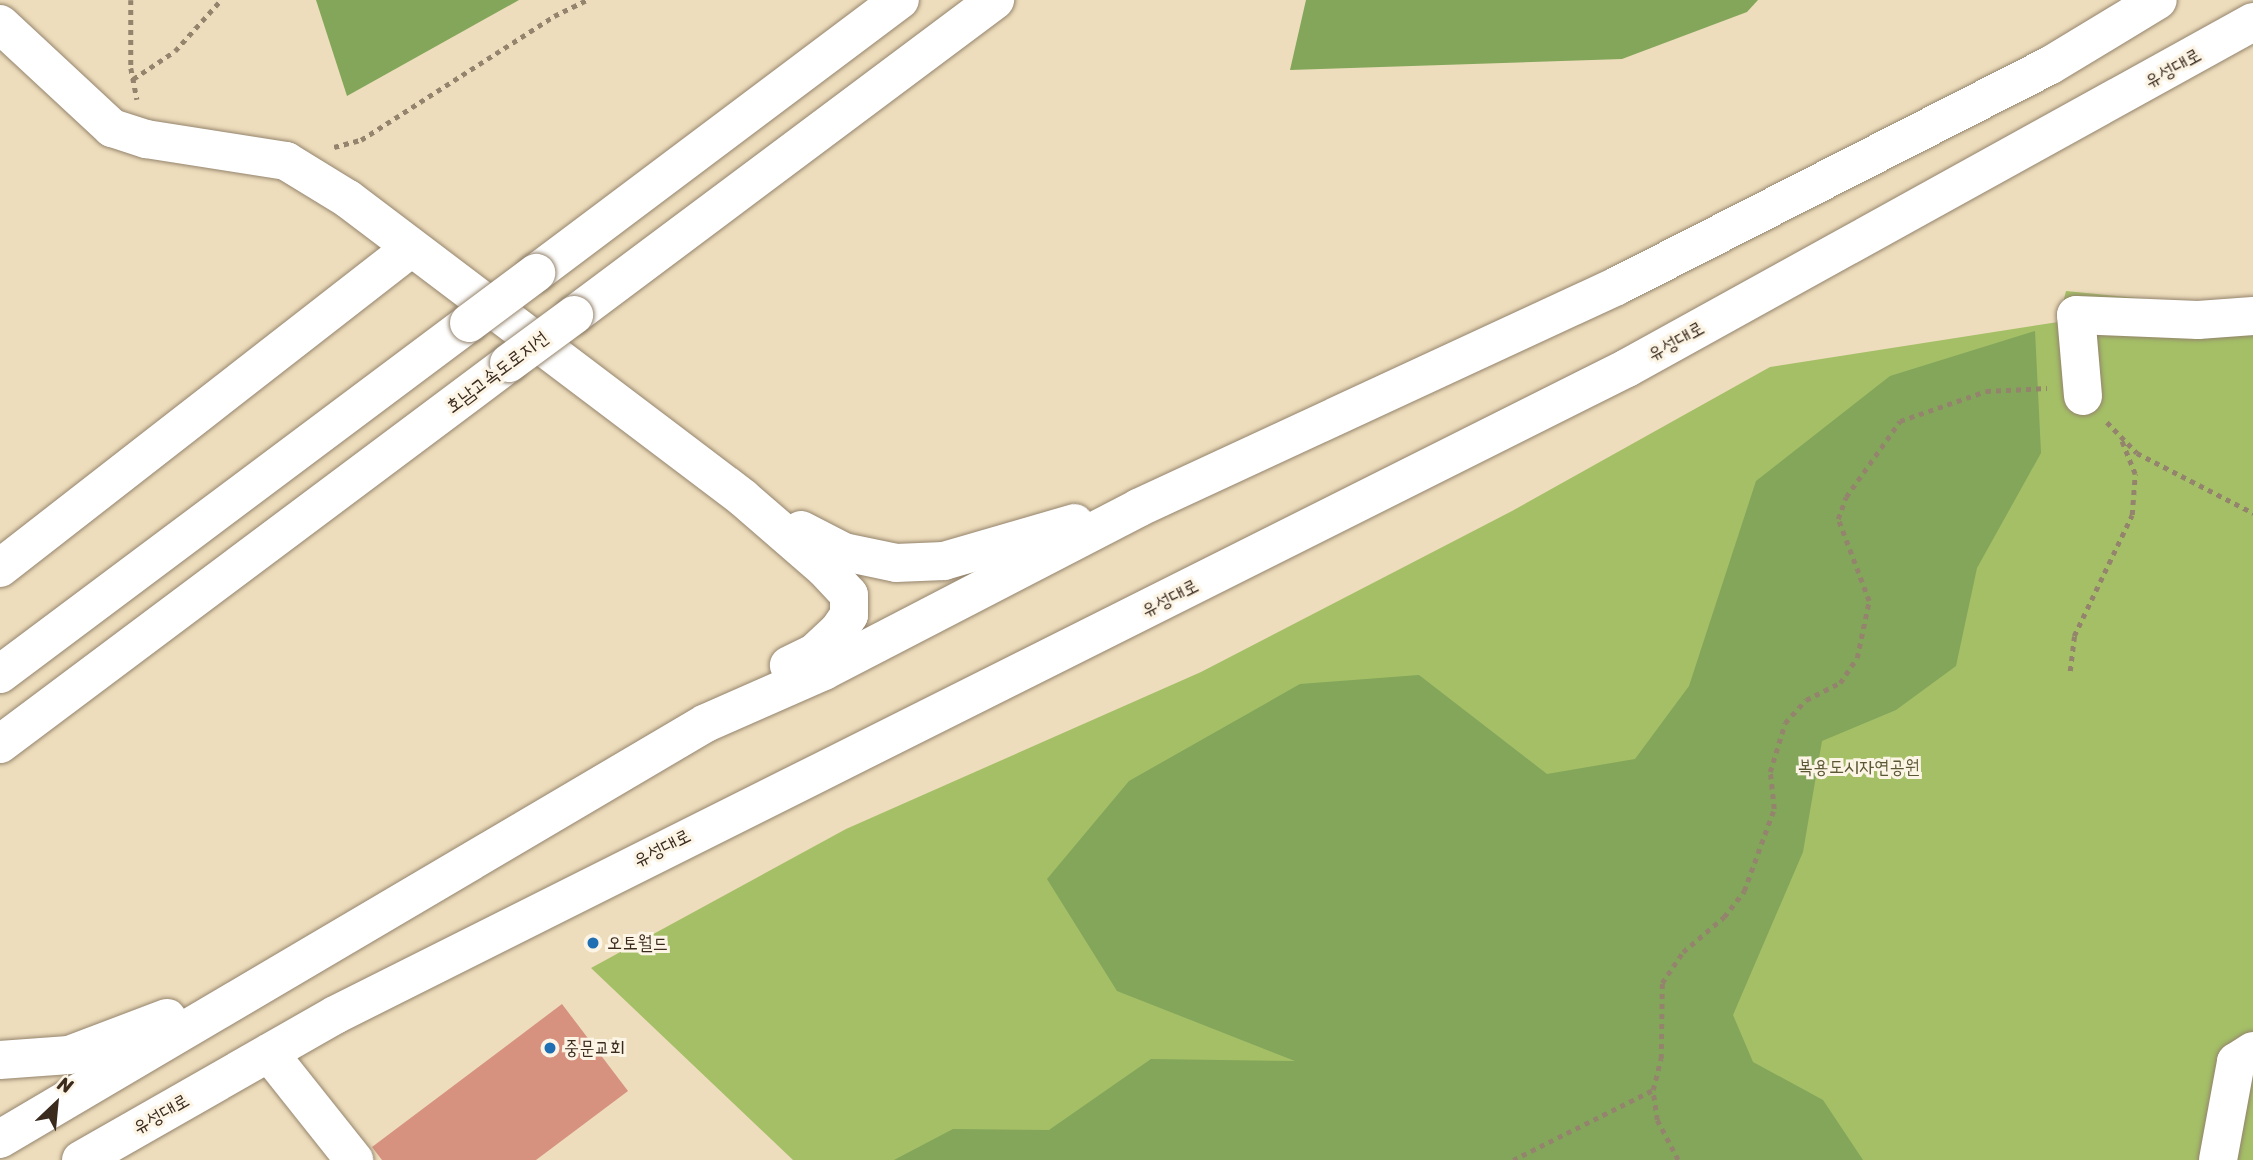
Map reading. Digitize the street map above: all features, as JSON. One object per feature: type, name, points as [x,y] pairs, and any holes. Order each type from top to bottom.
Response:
[{"type":"main road","points":[[0,674],[900,0]]},
{"type":"main road","name":"호남고속도로지선","points":[[0,744],[995,0]]},
{"type":"main road","points":[[0,1139],[272,975],[706,723],[824,671],[1138,508],[1617,286],[2049,65],[2158,0]]},
{"type":"main road","name":"유성대로","points":[[81,1160],[268,1053],[689,834],[858,755],[1628,368],[2253,22]]},
{"type":"main road","points":[[0,24],[112,128],[146,139],[286,161],[348,199],[743,498],[825,569],[849,595],[849,615],[814,653],[762,678],[706,723]]},
{"type":"main road","points":[[0,568],[411,248]]},
{"type":"main road","points":[[2083,396],[2076,315],[2198,320],[2253,316]]},
{"type":"main road","points":[[743,498],[844,552],[896,563],[944,561],[1036,532],[1138,508]]},
{"type":"main road","points":[[0,1060],[69,1055],[272,975]]},
{"type":"main road","points":[[2218,1160],[2236,1062],[2253,1051]]},
{"type":"main road","points":[[268,1053],[354,1160]]},
{"type":"path","points":[[131,0],[127,16],[133,79],[146,139]]},
{"type":"path","points":[[133,79],[175,51],[220,0]]},
{"type":"path","points":[[286,161],[361,140],[554,16],[587,0]]},
{"type":"path","points":[[1678,1160],[1657,1120],[1653,1090],[1661,1059],[1662,983],[1683,952],[1724,917],[1744,891],[1774,809],[1770,772],[1785,723],[1806,700],[1840,683],[1857,658],[1866,631],[1869,601],[1838,519],[1846,497],[1900,421],[1986,391],[2039,387],[2083,396],[2137,453],[2253,513]]},
{"type":"path","points":[[2070,671],[2074,636],[2132,515],[2134,474],[2118,433]]},
{"type":"path","points":[[1513,1160],[1653,1090]]},
{"type":"green space","points":[[316,0],[519,0],[347,96]]},
{"type":"green space","points":[[1306,0],[1758,0],[1747,12],[1622,59],[1290,70]]},
{"type":"green space","name":"복용도시자연공원","points":[[2066,291],[2197,304],[2253,300],[2253,1160],[793,1160],[591,968],[846,829],[1201,672],[1512,511],[1770,367],[2058,322]]},
{"type":"green space","points":[[2035,331],[2041,453],[1977,568],[1956,666],[1896,710],[1822,741],[1803,852],[1733,1015],[1753,1062],[1823,1100],[1863,1160],[894,1160],[953,1129],[1049,1130],[1151,1059],[1295,1061],[1117,991],[1047,879],[1129,781],[1300,684],[1419,675],[1547,774],[1635,759],[1689,686],[1756,481],[1890,376]]},
{"type":"building","name":"중문교회","points":[[562,1004],[628,1091],[536,1160],[382,1160],[372,1147]]},
{"type":"place","name":"오토월드","points":[[593,943]]},
{"type":"place","name":"중문교회","points":[[550,1048]]}]
